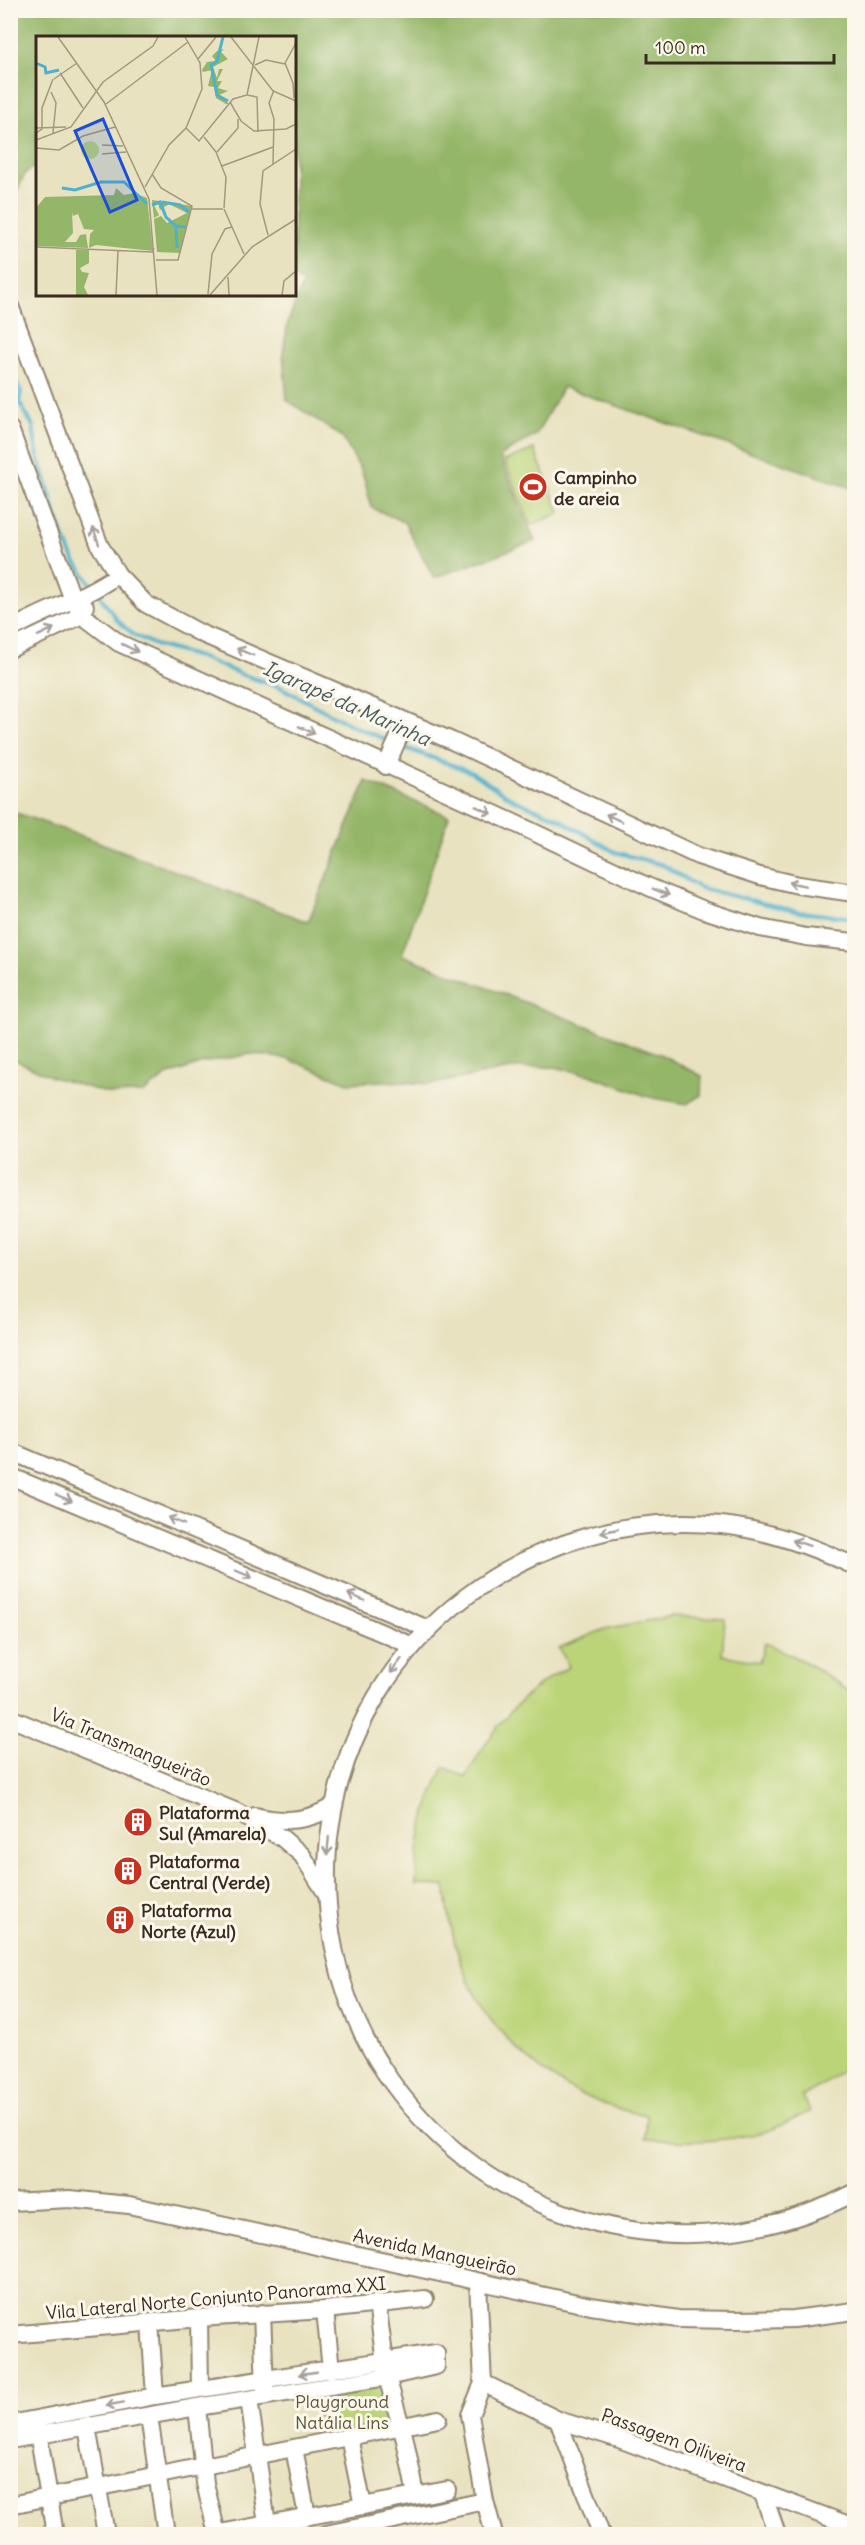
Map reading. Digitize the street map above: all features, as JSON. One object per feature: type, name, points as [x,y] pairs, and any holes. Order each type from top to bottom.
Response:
[{"type":"street","points":[[10,306],[100,546],[118,575],[146,604],[200,633],[434,732],[698,856],[760,876],[798,885],[855,893]]},
{"type":"street","points":[[10,429],[81,597],[82,615],[100,630],[130,649],[508,820],[649,887],[704,910],[760,928],[806,937],[855,942]]},
{"type":"street","points":[[10,630],[81,597],[108,581]]},
{"type":"street","points":[[10,649],[82,615]]},
{"type":"street","points":[[386,765],[402,730]]},
{"type":"street","points":[[10,1451],[428,1629]]},
{"type":"street","points":[[10,1476],[412,1646]]},
{"type":"street","name":"Via Transmangueirão","points":[[855,1566],[813,1547],[756,1531],[721,1525],[674,1523],[627,1527],[581,1537],[536,1554],[494,1576],[456,1603],[412,1646],[392,1672],[367,1712],[348,1755],[334,1805],[327,1847],[326,1894],[332,1941],[343,1987],[357,2023],[375,2058],[403,2098],[450,2147],[481,2171],[514,2192],[549,2208],[624,2230],[693,2235],[741,2231],[779,2223],[816,2211],[855,2193]]},
{"type":"street","name":"Via Transmangueirão","points":[[10,1718],[237,1812],[282,1838],[302,1855],[326,1894]]},
{"type":"street","name":"Via Transmangueirão","points":[[237,1812],[271,1820],[292,1821],[322,1813],[334,1805]]},
{"type":"street","name":"Avenida Mangueirão","points":[[10,2202],[70,2199],[129,2205],[591,2306],[678,2319],[794,2319],[854,2314]]},
{"type":"street","points":[[478,2282],[483,2383],[470,2415],[485,2501],[494,2535]]},
{"type":"street","name":"Vila Lateral Norte Conjunto Panorama XXI","points":[[10,2335],[262,2313],[325,2310],[425,2299]]},
{"type":"street","points":[[377,2303],[386,2370],[416,2495]]},
{"type":"street","points":[[325,2310],[331,2370]]},
{"type":"street","points":[[262,2313],[265,2379],[258,2398],[256,2456],[267,2524]]},
{"type":"street","points":[[200,2318],[200,2389]]},
{"type":"street","points":[[150,2323],[155,2396]]},
{"type":"street","points":[[10,2424],[155,2396],[265,2379],[331,2370],[386,2370]]},
{"type":"street","points":[[10,2440],[258,2398],[386,2370]]},
{"type":"street","name":"Passagem Oiliveira","points":[[483,2383],[558,2420],[619,2439],[855,2527]]},
{"type":"street","points":[[197,2407],[204,2467],[216,2534],[447,2490]]},
{"type":"street","points":[[149,2416],[166,2535]]},
{"type":"street","points":[[36,2418],[55,2535]]},
{"type":"street","points":[[10,2505],[438,2419]]},
{"type":"street","points":[[558,2420],[601,2535]]},
{"type":"street","points":[[87,2427],[106,2535]]},
{"type":"street","points":[[349,2437],[363,2506]]},
{"type":"street","points":[[294,2448],[307,2516]]},
{"type":"street","points":[[763,2494],[777,2535]]},
{"type":"street","points":[[326,2535],[485,2501]]},
{"type":"green space","points":[[11,10],[854,11],[854,489],[563,387],[536,435],[500,456],[535,541],[434,578],[404,522],[372,508],[362,472],[342,437],[287,400],[283,353],[288,322],[303,283],[296,278],[296,36],[36,36],[36,166],[26,172],[11,203]]},
{"type":"green space","name":"Campinho de areia","points":[[534,449],[560,513],[531,525],[505,461]]},
{"type":"green space","points":[[366,781],[449,816],[402,955],[660,1054],[702,1076],[701,1095],[687,1104],[649,1097],[590,1075],[554,1067],[516,1068],[432,1084],[382,1081],[348,1083],[288,1059],[251,1054],[203,1063],[166,1076],[144,1093],[110,1094],[52,1077],[11,1058],[11,811],[308,922]]},
{"type":"green space","points":[[671,1616],[725,1619],[722,1655],[759,1662],[765,1643],[812,1666],[854,1696],[854,2061],[821,2086],[802,2096],[810,2111],[767,2131],[722,2139],[676,2141],[645,2139],[647,2115],[619,2109],[591,2099],[541,2070],[499,2029],[468,1980],[450,1922],[445,1886],[416,1885],[423,1824],[444,1767],[466,1777],[486,1744],[509,1713],[536,1687],[569,1667],[559,1648],[605,1629]]},
{"type":"green space","name":"Playground Natália Lins","points":[[387,2377],[401,2427],[322,2442],[310,2390]]},
{"type":"waterway","name":"Igarapé da Marinha","points":[[10,370],[21,392],[19,402],[33,426],[37,453],[62,533],[74,560],[92,585]]},
{"type":"waterway","name":"Igarapé da Marinha","points":[[98,593],[118,621],[134,635],[155,645],[199,657],[280,687],[349,724],[391,742]]},
{"type":"waterway","name":"Igarapé da Marinha","points":[[400,746],[471,772],[514,800],[554,816],[615,852],[663,865],[700,888],[799,912],[854,918]]},
{"type":"place","name":"Campinho de areia","points":[[533,487]]},
{"type":"place","name":"Plataforma Sul (Amarela)","points":[[138,1822]]},
{"type":"place","name":"Plataforma Central (Verde)","points":[[128,1871]]},
{"type":"place","name":"Plataforma Norte (Azul)","points":[[120,1920]]}]
